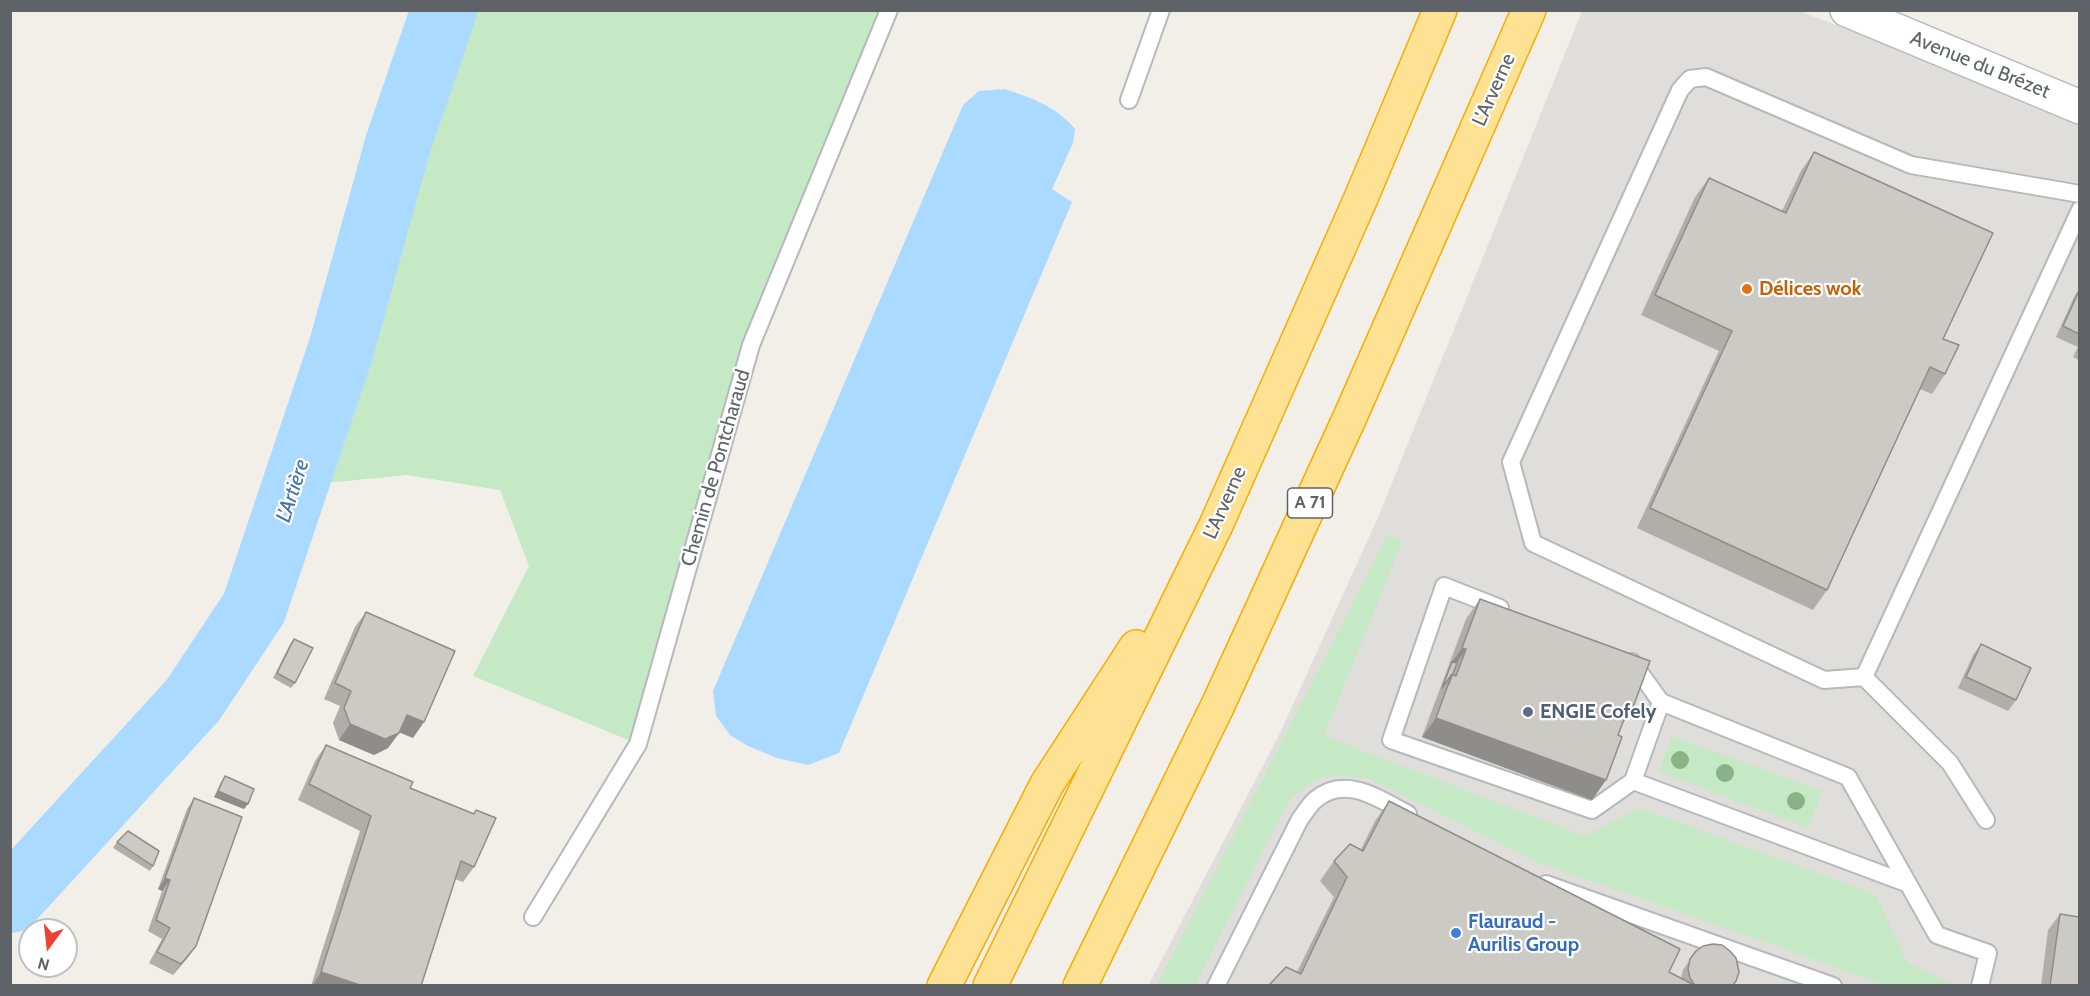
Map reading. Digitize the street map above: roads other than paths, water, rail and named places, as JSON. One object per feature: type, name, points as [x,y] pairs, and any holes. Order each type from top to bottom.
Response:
[{"type":"highway","name":"L'Arverne","points":[[990,986],[1215,525],[1361,198],[1440,10]]},
{"type":"highway","name":"L'Arverne","points":[[1080,986],[1218,705],[1350,417],[1529,10]]},
{"type":"highway","points":[[944,986],[1047,784],[1215,525]]},
{"type":"street","name":"Avenue du Brézet","points":[[1847,10],[2079,106]]},
{"type":"lane","name":"Chemin de Pontcharaud","points":[[533,917],[638,744],[751,345],[890,10]]},
{"type":"lane","points":[[1129,100],[1161,10]]},
{"type":"lane","points":[[1864,677],[1824,681],[1533,543],[1510,462],[1680,90],[1690,79],[1706,77],[1911,165],[2079,194]]},
{"type":"lane","points":[[1864,677],[2079,210]]},
{"type":"lane","points":[[1510,612],[1444,586],[1391,740],[1592,810],[1633,781],[1661,702]]},
{"type":"lane","points":[[1619,654],[1629,659],[1661,702],[1848,777],[1937,935],[1988,953],[1980,986]]},
{"type":"lane","points":[[1864,677],[1950,764],[1986,820]]},
{"type":"lane","points":[[1633,781],[1906,883]]},
{"type":"lane","points":[[1216,986],[1300,819],[1314,801],[1330,789],[1350,788],[1372,795],[1422,821]]},
{"type":"lane","points":[[1533,879],[1833,986]]},
{"type":"water","points":[[1005,89],[1052,109],[1075,129],[1073,143],[1052,189],[1072,202],[839,753],[808,765],[777,758],[748,746],[730,735],[716,716],[713,691],[963,105],[979,91]]},
{"type":"waterway","name":"L'Artière","points":[[10,900],[193,700],[254,608],[341,349],[398,144],[444,10]]},
{"type":"place","name":"Délices wok","points":[[1747,289]]},
{"type":"place","name":"ENGIE Cofely","points":[[1528,712]]},
{"type":"place","name":"Flauraud - Aurilis Group","points":[[1456,933]]}]
